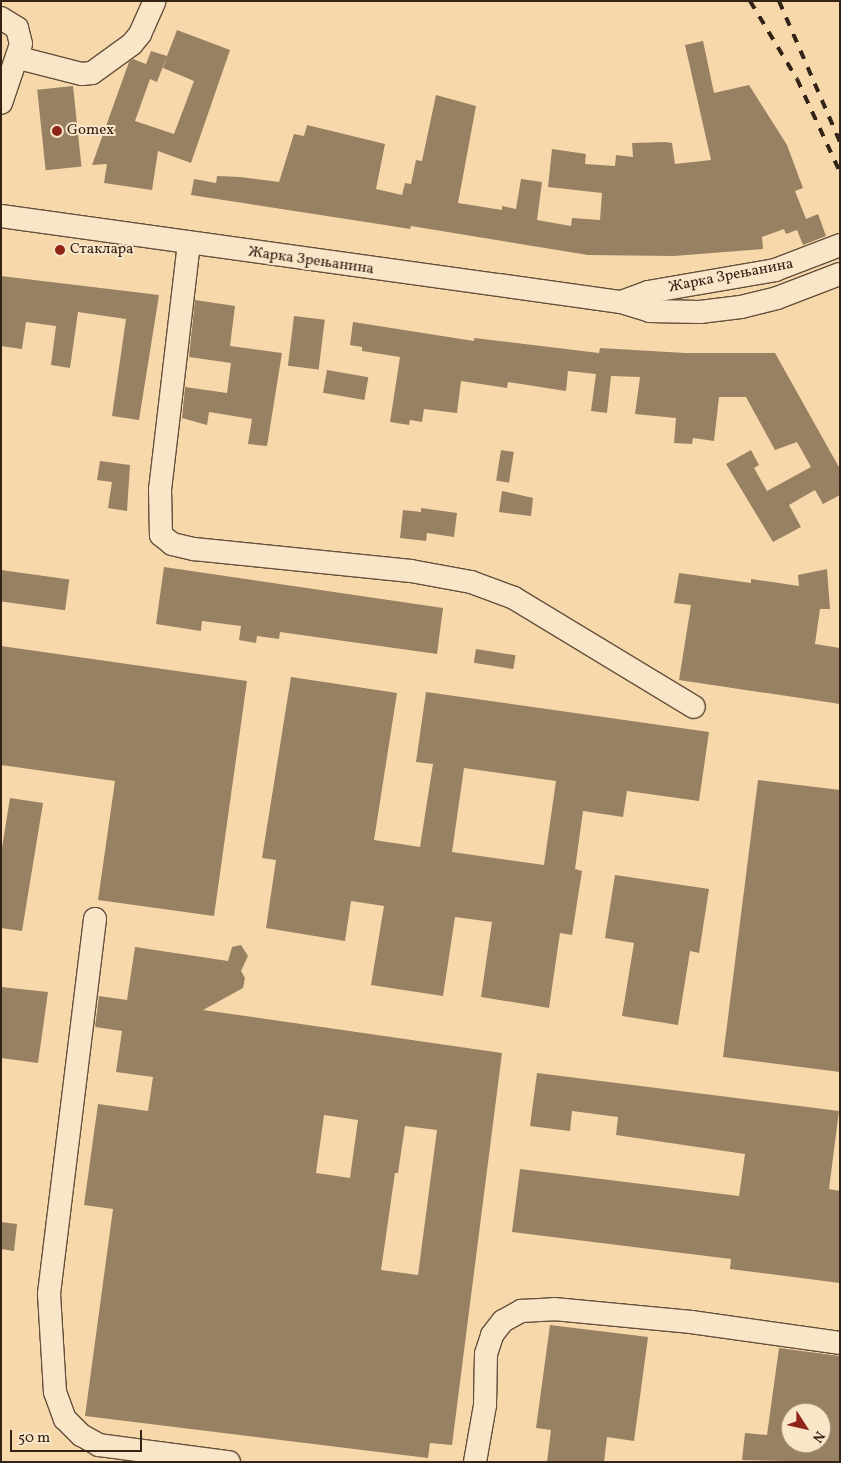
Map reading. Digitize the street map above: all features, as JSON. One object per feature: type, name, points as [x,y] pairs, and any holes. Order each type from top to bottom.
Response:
[{"type":"street","points":[[19,58],[82,74],[92,73],[132,44],[140,34],[155,1]]},
{"type":"street","points":[[1,18],[18,28],[21,44],[19,58],[1,103]]},
{"type":"street","name":"Жарка Зрењанина","points":[[1,216],[621,302],[650,311],[700,312],[741,308],[777,298],[840,274]]},
{"type":"street","points":[[188,243],[160,489],[159,528],[172,544],[411,571],[471,582],[514,598],[694,707]]},
{"type":"street","name":"Жарка Зрењанина","points":[[621,302],[648,292],[775,270],[840,245]]},
{"type":"street","points":[[95,919],[49,1294],[55,1392],[66,1419],[81,1435],[100,1445],[229,1462]]},
{"type":"street","points":[[475,1462],[485,1405],[486,1354],[492,1335],[503,1321],[521,1311],[554,1309],[840,1343]]},
{"type":"building","points":[[177,30],[230,50],[191,163],[158,151],[152,190],[104,183],[107,164],[92,165],[129,62],[133,59],[146,64],[151,51],[167,56]],"holes":[[[167,56],[163,68],[194,81],[174,134],[135,121],[150,79],[157,82]]]},
{"type":"building","points":[[703,41],[714,93],[749,85],[787,145],[803,188],[795,191],[806,219],[818,214],[826,236],[803,245],[797,230],[786,234],[784,229],[762,237],[763,249],[674,256],[588,255],[411,226],[410,229],[191,195],[194,179],[216,183],[217,176],[279,182],[294,134],[304,136],[307,125],[385,144],[376,189],[402,195],[405,183],[411,184],[416,160],[422,161],[436,95],[476,106],[458,203],[502,210],[502,206],[516,209],[521,179],[542,182],[537,220],[571,226],[572,218],[600,220],[602,193],[548,187],[552,149],[586,154],[585,164],[615,166],[616,155],[633,157],[632,143],[666,142],[672,143],[675,164],[711,160],[685,45]]},
{"type":"building","points":[[73,86],[81,167],[46,170],[37,90]]},
{"type":"building","points":[[1,276],[159,295],[139,420],[112,416],[126,319],[78,312],[70,368],[51,365],[56,326],[26,322],[22,349],[1,346]]},
{"type":"building","points":[[195,300],[235,306],[230,346],[282,353],[267,446],[248,444],[252,419],[209,412],[207,425],[182,418],[185,387],[227,393],[231,363],[189,357]]},
{"type":"building","points":[[294,316],[325,320],[319,369],[288,366]]},
{"type":"building","points":[[353,322],[474,341],[474,338],[599,353],[600,348],[685,353],[775,353],[840,469],[840,495],[823,504],[815,490],[789,505],[801,527],[773,542],[726,464],[751,450],[759,465],[754,468],[767,491],[811,467],[797,442],[775,450],[746,397],[719,397],[714,441],[693,438],[692,444],[674,443],[676,418],[635,414],[640,377],[611,376],[607,413],[591,411],[596,374],[568,371],[566,391],[508,382],[507,388],[461,381],[457,413],[424,409],[422,422],[410,420],[409,425],[390,422],[400,357],[362,351],[362,347],[350,345]]},
{"type":"building","points":[[327,370],[368,377],[364,400],[323,393]]},
{"type":"building","points":[[501,450],[514,452],[509,483],[496,481]]},
{"type":"building","points":[[100,461],[130,465],[127,511],[108,508],[112,482],[97,480]]},
{"type":"building","points":[[502,491],[533,498],[531,516],[499,512]]},
{"type":"building","points":[[421,508],[457,513],[454,537],[427,533],[426,541],[400,538],[403,510],[421,512]]},
{"type":"building","points":[[164,567],[443,608],[437,654],[280,632],[279,639],[257,636],[256,643],[239,640],[241,626],[202,621],[201,631],[156,624]]},
{"type":"building","points":[[827,569],[830,609],[820,609],[815,644],[840,648],[840,704],[679,680],[691,605],[674,603],[679,573],[751,583],[751,579],[799,586],[798,575]]},
{"type":"building","points":[[1,570],[69,580],[65,610],[1,601]]},
{"type":"building","points":[[1,646],[247,681],[214,916],[98,900],[115,781],[1,765]]},
{"type":"building","points":[[476,649],[516,655],[513,669],[474,663]]},
{"type":"building","points":[[291,677],[397,693],[374,840],[420,847],[433,764],[416,762],[426,692],[709,732],[699,801],[627,791],[623,817],[583,811],[575,869],[582,871],[572,935],[560,933],[549,1008],[481,997],[492,922],[455,917],[443,996],[371,985],[384,906],[351,901],[345,941],[266,928],[276,860],[262,858]],"holes":[[[464,768],[556,781],[544,865],[452,852]]]},
{"type":"building","points":[[758,780],[840,790],[840,1072],[723,1057]]},
{"type":"building","points":[[10,798],[43,803],[22,931],[1,928],[1,854]]},
{"type":"building","points":[[615,875],[709,889],[699,953],[690,951],[678,1025],[622,1016],[634,943],[605,938]]},
{"type":"building","points":[[241,945],[248,956],[241,971],[245,978],[243,988],[203,1010],[502,1053],[452,1445],[430,1443],[428,1458],[85,1416],[113,1209],[84,1205],[98,1104],[148,1111],[153,1077],[116,1072],[122,1031],[95,1027],[99,996],[127,1000],[135,947],[228,961],[232,947]],"holes":[[[324,1115],[358,1120],[350,1178],[316,1173]],[[405,1126],[437,1130],[418,1275],[381,1270],[395,1173],[398,1173]]]},
{"type":"building","points":[[1,987],[48,992],[38,1063],[1,1058]]},
{"type":"building","points":[[537,1073],[839,1111],[829,1189],[840,1191],[840,1283],[730,1269],[731,1259],[512,1232],[520,1169],[739,1196],[745,1154],[616,1135],[618,1117],[572,1111],[570,1131],[530,1126]]},
{"type":"building","points":[[1,1222],[17,1224],[14,1251],[1,1249]]},
{"type":"building","points":[[550,1325],[648,1337],[634,1441],[607,1437],[604,1462],[547,1462],[551,1430],[536,1428]]},
{"type":"building","points":[[779,1348],[840,1356],[840,1462],[742,1460],[745,1433],[767,1435]]},
{"type":"railway","points":[[750,1],[797,79],[840,172]]},
{"type":"railway","points":[[779,1],[840,142]]},
{"type":"place","name":"Gomex","points":[[57,131]]},
{"type":"place","name":"Стаклара","points":[[60,250]]}]
